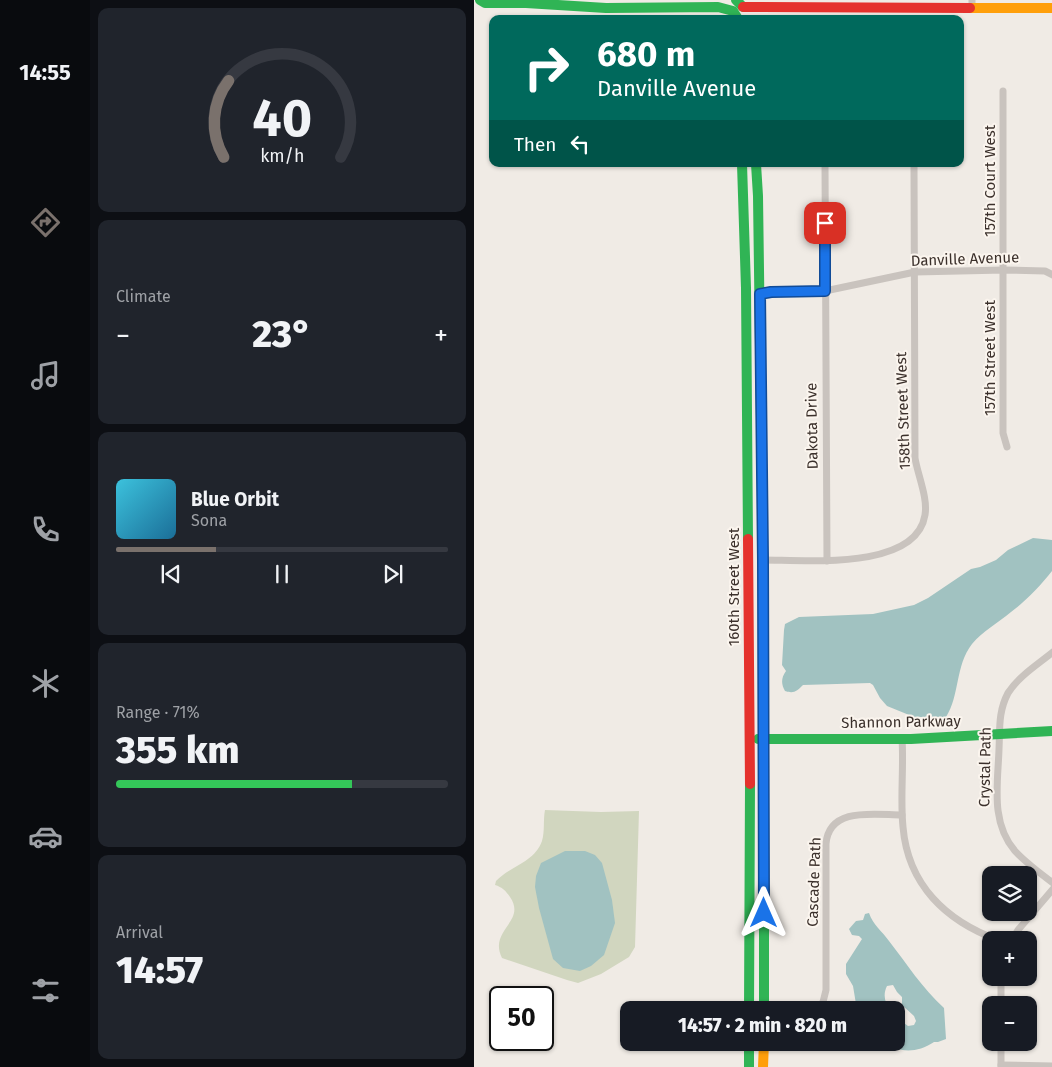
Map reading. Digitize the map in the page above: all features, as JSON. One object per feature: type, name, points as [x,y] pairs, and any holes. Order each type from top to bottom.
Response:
[{"type":"main road","points":[[480,0],[485,2],[499,1],[606,8],[718,7],[731,10]]},
{"type":"main road","points":[[743,15],[741,2],[972,4],[1052,8]]},
{"type":"main road","name":"160th Street West","points":[[742,167],[750,738],[749,1001]]},
{"type":"main road","name":"160th Street West","points":[[756,167],[760,294],[763,560],[764,1001]]},
{"type":"main road","points":[[744,194],[750,215],[752,291],[755,294],[760,294]]},
{"type":"main road","name":"Shannon Parkway","points":[[750,738],[902,739],[1052,731]]},
{"type":"main road","points":[[749,1051],[749,1067]]},
{"type":"main road","points":[[763,1067],[764,1051]]},
{"type":"street","name":"157th Court West","points":[[1003,91],[1004,270]]},
{"type":"street","name":"Dakota Drive","points":[[825,167],[828,561]]},
{"type":"street","name":"158th Street West","points":[[828,561],[866,558],[883,553],[907,542],[920,529],[926,511],[915,458],[914,167]]},
{"type":"street","name":"Danville Avenue","points":[[760,294],[825,291],[914,272],[1004,270],[1045,271],[1052,274]]},
{"type":"street","name":"157th Street West","points":[[1004,270],[1003,432],[1007,447]]},
{"type":"street","points":[[763,560],[828,561]]},
{"type":"street","name":"Crystal Path","points":[[1052,652],[1017,682],[1009,693],[1000,712],[996,802],[1000,825],[1007,839],[1016,851],[1052,883]]},
{"type":"street","points":[[902,739],[902,815],[904,836],[911,862],[919,878],[940,907],[962,924],[982,934]]},
{"type":"street","name":"Cascade Path","points":[[823,1001],[826,990],[826,844],[828,833],[834,824],[848,816],[902,815]]},
{"type":"street","points":[[1017,931],[1052,890]]},
{"type":"street","points":[[1001,1051],[1001,1066],[1052,1066]]},
{"type":"green space","points":[[545,810],[639,811],[635,947],[629,957],[601,974],[578,983],[502,958],[499,948],[503,933],[514,913],[514,906],[505,891],[495,885],[496,881],[528,859],[538,848],[543,837]]},
{"type":"water","points":[[1033,538],[1052,540],[1052,571],[1022,603],[972,644],[963,662],[954,699],[946,717],[914,717],[887,706],[870,683],[803,685],[795,691],[785,691],[782,681],[786,671],[782,665],[785,624],[799,617],[873,614],[914,605],[928,598],[971,569],[996,560],[1008,550]]},
{"type":"water","points":[[565,851],[585,851],[595,855],[602,863],[612,900],[615,923],[604,955],[591,966],[580,971],[563,968],[553,959],[535,887],[536,876],[541,863]]},
{"type":"water","points":[[869,913],[875,924],[915,976],[944,1008],[946,1039],[934,1042],[920,1049],[905,1050],[905,1024],[908,1026],[914,1025],[916,1021],[914,1016],[905,1008],[905,1001],[902,1001],[902,997],[893,985],[887,986],[885,992],[886,1001],[856,1001],[853,986],[846,974],[846,964],[862,939],[859,936],[852,935],[849,929],[856,921],[863,920],[865,914]]},
{"type":"traffic: fast","points":[[480,0],[485,3],[526,3],[606,8],[718,7],[733,11],[736,15]]},
{"type":"traffic: fast","points":[[736,0],[743,7]]},
{"type":"traffic: fast","points":[[742,167],[746,288],[748,539]]},
{"type":"traffic: fast","points":[[756,167],[763,566]]},
{"type":"traffic: fast","points":[[758,739],[911,739],[1053,731]]},
{"type":"traffic: fast","points":[[749,1001],[750,784]]},
{"type":"traffic: fast","points":[[764,911],[764,1001]]},
{"type":"traffic: fast","points":[[749,1051],[749,1067]]},
{"type":"traffic: slow","points":[[970,8],[1053,8]]},
{"type":"traffic: slow","points":[[763,566],[764,911]]},
{"type":"traffic: slow","points":[[763,1067],[764,1051]]},
{"type":"traffic: jam","points":[[743,7],[970,8]]},
{"type":"traffic: jam","points":[[748,539],[750,784]]},
{"type":"route","points":[[764,913],[760,294],[825,291],[825,223]]}]
